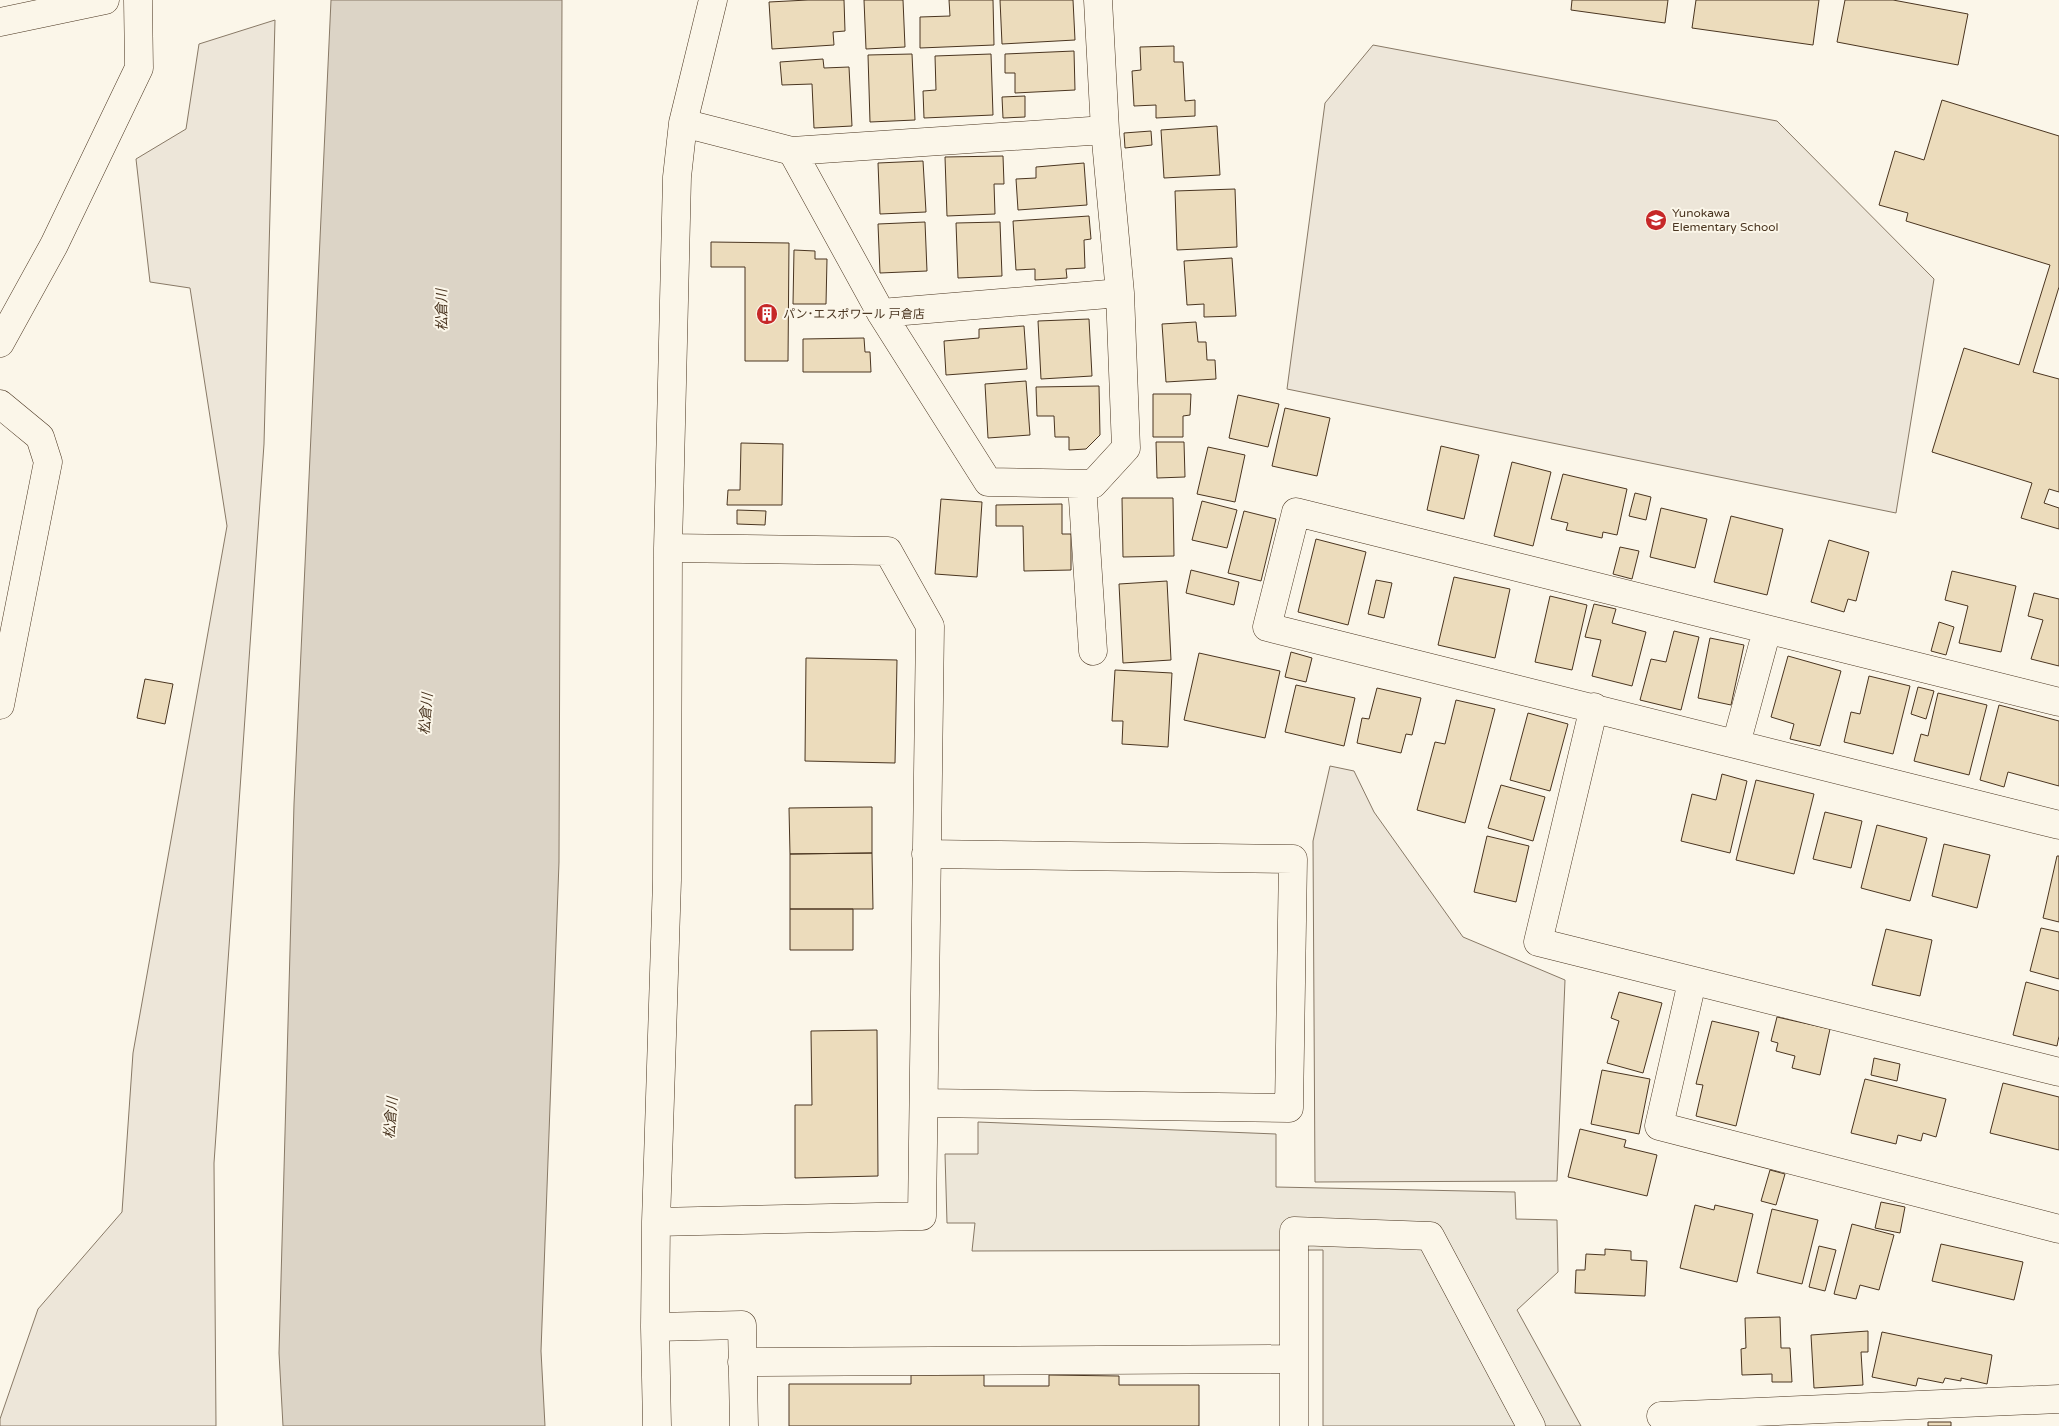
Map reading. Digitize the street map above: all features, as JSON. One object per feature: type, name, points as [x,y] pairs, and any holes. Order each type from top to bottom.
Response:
[{"type":"street","points":[[0,343],[54,245],[139,68],[138,0]]},
{"type":"street","points":[[657,1426],[654,1327],[667,880],[668,548],[677,177],[683,123],[713,0]]},
{"type":"street","points":[[792,151],[881,313],[988,482],[1093,484],[1126,448],[1120,292],[1105,130],[1098,0]]},
{"type":"street","points":[[0,22],[104,1]]},
{"type":"street","points":[[683,123],[792,151],[1105,130]]},
{"type":"street","points":[[881,313],[1120,292]]},
{"type":"street","points":[[0,404],[40,437],[48,462],[0,705]]},
{"type":"street","points":[[1082,484],[1093,652]]},
{"type":"street","points":[[2059,702],[1296,512],[1267,627],[2059,825]]},
{"type":"street","points":[[656,1222],[922,1216],[925,1102],[926,854],[930,626],[888,551],[668,548]]},
{"type":"street","points":[[1736,744],[1767,630]]},
{"type":"street","points":[[1594,708],[1538,942],[1692,982],[2059,1072]]},
{"type":"street","points":[[925,1102],[1289,1108],[1293,859],[926,854]]},
{"type":"street","points":[[1692,982],[1659,1126],[2059,1229]]},
{"type":"street","points":[[1294,1426],[1294,1231],[1430,1236],[1530,1426]]},
{"type":"street","points":[[654,1327],[742,1325],[744,1426]]},
{"type":"street","points":[[742,1362],[1294,1359]]},
{"type":"street","points":[[1661,1416],[2059,1400]]},
{"type":"shaded area","points":[[275,20],[264,444],[214,1163],[216,1426],[0,1426],[0,1419],[38,1309],[122,1212],[133,1053],[227,526],[190,288],[150,282],[136,159],[186,129],[199,44]]},
{"type":"shaded area","points":[[1373,45],[1777,121],[1934,279],[1896,513],[1287,389],[1325,103]]},
{"type":"shaded area","points":[[1330,766],[1354,771],[1374,812],[1463,937],[1565,980],[1557,1181],[1315,1182],[1313,841]]},
{"type":"shaded area","points":[[978,1122],[1276,1134],[1276,1187],[1515,1192],[1516,1219],[1557,1220],[1558,1272],[1517,1310],[1581,1426],[1323,1426],[1323,1250],[972,1251],[975,1223],[947,1223],[945,1154],[978,1154]]},
{"type":"water","name":"松倉川","points":[[331,0],[562,0],[559,862],[541,1351],[545,1426],[283,1426],[279,1353],[294,804]]},
{"type":"building","points":[[844,0],[845,31],[833,32],[834,45],[772,49],[769,2]]},
{"type":"building","points":[[864,0],[903,0],[905,47],[866,49]]},
{"type":"building","points":[[949,0],[993,0],[994,45],[920,48],[920,17],[950,16]]},
{"type":"building","points":[[1000,0],[1073,0],[1075,40],[1002,44]]},
{"type":"building","points":[[1572,0],[1668,0],[1665,23],[1571,10]]},
{"type":"building","points":[[1696,0],[1819,0],[1813,45],[1692,28]]},
{"type":"building","points":[[1845,0],[1893,0],[1968,14],[1958,65],[1837,42]]},
{"type":"building","points":[[1174,46],[1174,62],[1183,62],[1185,101],[1195,100],[1195,116],[1156,118],[1156,105],[1134,106],[1132,71],[1141,70],[1140,47]]},
{"type":"building","points":[[1074,51],[1075,90],[1015,93],[1015,73],[1005,73],[1005,54]]},
{"type":"building","points":[[912,54],[915,120],[870,122],[868,55]]},
{"type":"building","points":[[991,54],[993,115],[924,118],[923,91],[936,90],[935,56]]},
{"type":"building","points":[[823,59],[824,68],[849,67],[852,126],[814,128],[812,84],[782,85],[780,62]]},
{"type":"building","points":[[1025,96],[1025,117],[1003,118],[1002,97]]},
{"type":"building","points":[[1942,100],[2059,136],[2059,287],[2033,372],[2059,379],[2059,492],[2049,489],[2044,503],[2059,508],[2059,529],[2021,518],[2032,483],[1932,452],[1964,348],[2019,365],[2050,265],[1906,221],[1908,213],[1879,205],[1895,151],[1924,160]]},
{"type":"building","points":[[1217,126],[1220,175],[1164,178],[1161,130]]},
{"type":"building","points":[[1151,131],[1152,145],[1125,148],[1124,133]]},
{"type":"building","points":[[1003,156],[1004,184],[994,184],[995,214],[947,216],[945,157]]},
{"type":"building","points":[[923,161],[926,212],[880,214],[878,163]]},
{"type":"building","points":[[1084,163],[1087,205],[1018,210],[1016,179],[1036,178],[1036,167]]},
{"type":"building","points":[[1235,189],[1237,247],[1177,250],[1175,191]]},
{"type":"building","points":[[1089,216],[1091,239],[1084,240],[1085,268],[1066,269],[1067,278],[1035,280],[1035,269],[1016,270],[1013,221]]},
{"type":"building","points":[[925,222],[927,271],[880,273],[878,224]]},
{"type":"building","points":[[1000,222],[1002,276],[958,278],[956,223]]},
{"type":"building","name":"パン･エスポワール 戸倉店","points":[[711,242],[789,243],[788,361],[745,361],[745,267],[711,267]]},
{"type":"building","points":[[794,250],[815,251],[815,259],[827,259],[826,304],[793,304]]},
{"type":"building","points":[[1232,258],[1236,316],[1204,317],[1204,304],[1187,305],[1184,261]]},
{"type":"building","points":[[1089,319],[1092,376],[1041,379],[1038,321]]},
{"type":"building","points":[[1196,322],[1198,342],[1206,342],[1207,360],[1215,360],[1216,379],[1166,382],[1162,324]]},
{"type":"building","points":[[1024,326],[1027,369],[946,375],[944,341],[979,338],[979,329]]},
{"type":"building","points":[[864,338],[865,352],[870,352],[871,372],[803,372],[803,339]]},
{"type":"building","points":[[1026,381],[1030,435],[988,438],[985,384]]},
{"type":"building","points":[[1099,386],[1100,435],[1086,449],[1069,450],[1069,437],[1055,437],[1054,416],[1037,416],[1036,387]]},
{"type":"building","points":[[1153,394],[1191,394],[1190,415],[1183,416],[1183,437],[1153,437]]},
{"type":"building","points":[[1238,395],[1279,404],[1268,447],[1229,438]]},
{"type":"building","points":[[1285,408],[1330,418],[1317,476],[1272,466]]},
{"type":"building","points":[[1156,442],[1184,442],[1185,477],[1157,478]]},
{"type":"building","points":[[741,443],[783,444],[782,505],[727,505],[728,490],[740,490]]},
{"type":"building","points":[[1441,446],[1479,455],[1464,519],[1427,510]]},
{"type":"building","points":[[1208,447],[1245,455],[1235,502],[1197,494]]},
{"type":"building","points":[[1512,462],[1551,472],[1533,546],[1494,536]]},
{"type":"building","points":[[1563,474],[1627,489],[1617,535],[1603,532],[1602,538],[1566,530],[1568,523],[1551,519]]},
{"type":"building","points":[[1635,493],[1651,497],[1646,520],[1629,516]]},
{"type":"building","points":[[1122,498],[1173,498],[1174,556],[1123,557]]},
{"type":"building","points":[[941,499],[982,502],[977,577],[935,574]]},
{"type":"building","points":[[1202,501],[1237,510],[1227,548],[1192,540]]},
{"type":"building","points":[[1062,504],[1062,534],[1071,534],[1071,570],[1024,571],[1023,526],[996,526],[996,505]]},
{"type":"building","points":[[1661,508],[1707,519],[1695,568],[1650,557]]},
{"type":"building","points":[[737,510],[766,511],[765,525],[737,524]]},
{"type":"building","points":[[1244,511],[1276,519],[1261,581],[1228,573]]},
{"type":"building","points":[[1731,516],[1783,529],[1767,595],[1714,582]]},
{"type":"building","points":[[1316,539],[1366,552],[1348,625],[1298,612]]},
{"type":"building","points":[[1829,540],[1869,552],[1856,601],[1848,599],[1844,612],[1811,602]]},
{"type":"building","points":[[1620,547],[1639,551],[1632,579],[1613,574]]},
{"type":"building","points":[[1191,570],[1239,582],[1234,605],[1186,593]]},
{"type":"building","points":[[1952,571],[2016,586],[2001,652],[1959,643],[1968,606],[1945,600]]},
{"type":"building","points":[[1454,577],[1510,589],[1495,658],[1438,645]]},
{"type":"building","points":[[1376,580],[1392,583],[1384,618],[1368,614]]},
{"type":"building","points":[[1167,581],[1171,660],[1123,663],[1119,584]]},
{"type":"building","points":[[2034,593],[2059,599],[2059,666],[2031,659],[2043,620],[2028,616]]},
{"type":"building","points":[[1550,596],[1587,605],[1572,670],[1535,662]]},
{"type":"building","points":[[1594,604],[1616,609],[1612,623],[1646,632],[1632,686],[1592,676],[1601,640],[1585,637]]},
{"type":"building","points":[[1939,622],[1954,627],[1946,655],[1931,651]]},
{"type":"building","points":[[1674,631],[1699,637],[1681,710],[1640,700],[1651,659],[1666,662]]},
{"type":"building","points":[[1710,638],[1744,645],[1731,705],[1698,698]]},
{"type":"building","points":[[1291,652],[1312,658],[1306,682],[1285,677]]},
{"type":"building","points":[[1199,653],[1280,671],[1265,738],[1184,720]]},
{"type":"building","points":[[1788,656],[1841,671],[1820,746],[1790,739],[1794,724],[1771,717]]},
{"type":"building","points":[[806,658],[897,660],[895,763],[805,761]]},
{"type":"building","points":[[1115,670],[1172,673],[1168,747],[1122,744],[1123,721],[1112,721]]},
{"type":"building","points":[[1869,676],[1910,686],[1893,754],[1844,742],[1851,712],[1860,714]]},
{"type":"building","points":[[145,679],[173,684],[165,724],[137,718]]},
{"type":"building","points":[[1296,685],[1355,698],[1344,746],[1285,732]]},
{"type":"building","points":[[1918,687],[1934,691],[1926,719],[1911,714]]},
{"type":"building","points":[[1377,688],[1421,698],[1412,735],[1406,734],[1401,753],[1357,743],[1362,718],[1369,719]]},
{"type":"building","points":[[1938,693],[1987,705],[1969,775],[1914,761],[1921,734],[1928,736]]},
{"type":"building","points":[[1456,700],[1495,709],[1465,823],[1417,810],[1435,742],[1445,744]]},
{"type":"building","points":[[1999,705],[2059,721],[2059,786],[2008,772],[2004,787],[1980,780]]},
{"type":"building","points":[[1528,713],[1568,724],[1550,791],[1510,780]]},
{"type":"building","points":[[1722,774],[1747,781],[1730,853],[1681,841],[1692,794],[1716,800]]},
{"type":"building","points":[[1756,780],[1814,794],[1794,874],[1736,860]]},
{"type":"building","points":[[1501,785],[1545,797],[1533,841],[1488,828]]},
{"type":"building","points":[[872,807],[872,853],[790,854],[789,808]]},
{"type":"building","points":[[1825,812],[1862,821],[1851,868],[1813,859]]},
{"type":"building","points":[[1877,825],[1927,838],[1910,901],[1861,888]]},
{"type":"building","points":[[1487,836],[1529,846],[1516,902],[1474,892]]},
{"type":"building","points":[[1944,844],[1990,855],[1977,908],[1932,896]]},
{"type":"building","points":[[872,853],[873,909],[790,909],[790,854]]},
{"type":"building","points":[[2057,856],[2059,856],[2059,922],[2043,918]]},
{"type":"building","points":[[790,909],[853,909],[853,950],[790,950]]},
{"type":"building","points":[[2041,928],[2059,932],[2059,979],[2030,971]]},
{"type":"building","points":[[1886,929],[1932,940],[1920,996],[1872,985]]},
{"type":"building","points":[[2026,982],[2059,991],[2059,1036],[2057,1046],[2013,1035]]},
{"type":"building","points":[[1619,992],[1662,1003],[1643,1073],[1607,1063],[1619,1021],[1611,1018]]},
{"type":"building","points":[[1777,1017],[1830,1029],[1820,1075],[1792,1068],[1795,1056],[1776,1051],[1778,1043],[1771,1041]]},
{"type":"building","points":[[1712,1021],[1759,1032],[1736,1126],[1696,1116],[1703,1085],[1696,1084]]},
{"type":"building","points":[[877,1030],[878,1176],[795,1178],[795,1105],[812,1105],[811,1031]]},
{"type":"building","points":[[1874,1058],[1900,1064],[1897,1081],[1871,1075]]},
{"type":"building","points":[[1602,1070],[1650,1079],[1639,1134],[1591,1124]]},
{"type":"building","points":[[1865,1079],[1946,1099],[1936,1137],[1923,1133],[1921,1141],[1898,1135],[1896,1144],[1851,1133]]},
{"type":"building","points":[[2003,1083],[2059,1097],[2059,1150],[1990,1133]]},
{"type":"building","points":[[1580,1129],[1626,1140],[1624,1147],[1657,1155],[1647,1196],[1568,1177]]},
{"type":"building","points":[[1770,1170],[1785,1174],[1776,1205],[1761,1201]]},
{"type":"building","points":[[1881,1202],[1905,1207],[1900,1233],[1875,1228]]},
{"type":"building","points":[[1695,1205],[1714,1210],[1715,1205],[1753,1214],[1737,1282],[1680,1268]]},
{"type":"building","points":[[1772,1209],[1818,1220],[1802,1284],[1757,1273]]},
{"type":"building","points":[[1852,1224],[1894,1235],[1879,1290],[1860,1285],[1856,1299],[1834,1294]]},
{"type":"building","points":[[1941,1244],[2023,1262],[2014,1300],[1932,1281]]},
{"type":"building","points":[[1819,1246],[1836,1250],[1825,1291],[1809,1287]]},
{"type":"building","points":[[1605,1249],[1631,1251],[1631,1260],[1647,1261],[1645,1296],[1575,1293],[1576,1270],[1585,1270],[1586,1254],[1605,1255]]},
{"type":"building","points":[[1780,1317],[1781,1348],[1790,1348],[1792,1382],[1772,1382],[1772,1374],[1742,1375],[1741,1349],[1746,1348],[1745,1318]]},
{"type":"building","points":[[1868,1331],[1868,1352],[1861,1352],[1863,1385],[1814,1388],[1811,1335]]},
{"type":"building","points":[[1882,1332],[1992,1355],[1987,1384],[1961,1378],[1961,1381],[1945,1378],[1943,1383],[1918,1378],[1916,1386],[1872,1377]]},
{"type":"building","points":[[911,1375],[984,1375],[984,1386],[1049,1386],[1049,1375],[1119,1376],[1119,1385],[1199,1385],[1199,1426],[789,1426],[789,1384],[911,1384]]},
{"type":"building","points":[[1928,1422],[1951,1422],[1951,1426],[1928,1426]]},
{"type":"place","name":"Yunokawa Elementary School","points":[[1656,220]]},
{"type":"place","name":"パン･エスポワール 戸倉店","points":[[767,314]]}]
